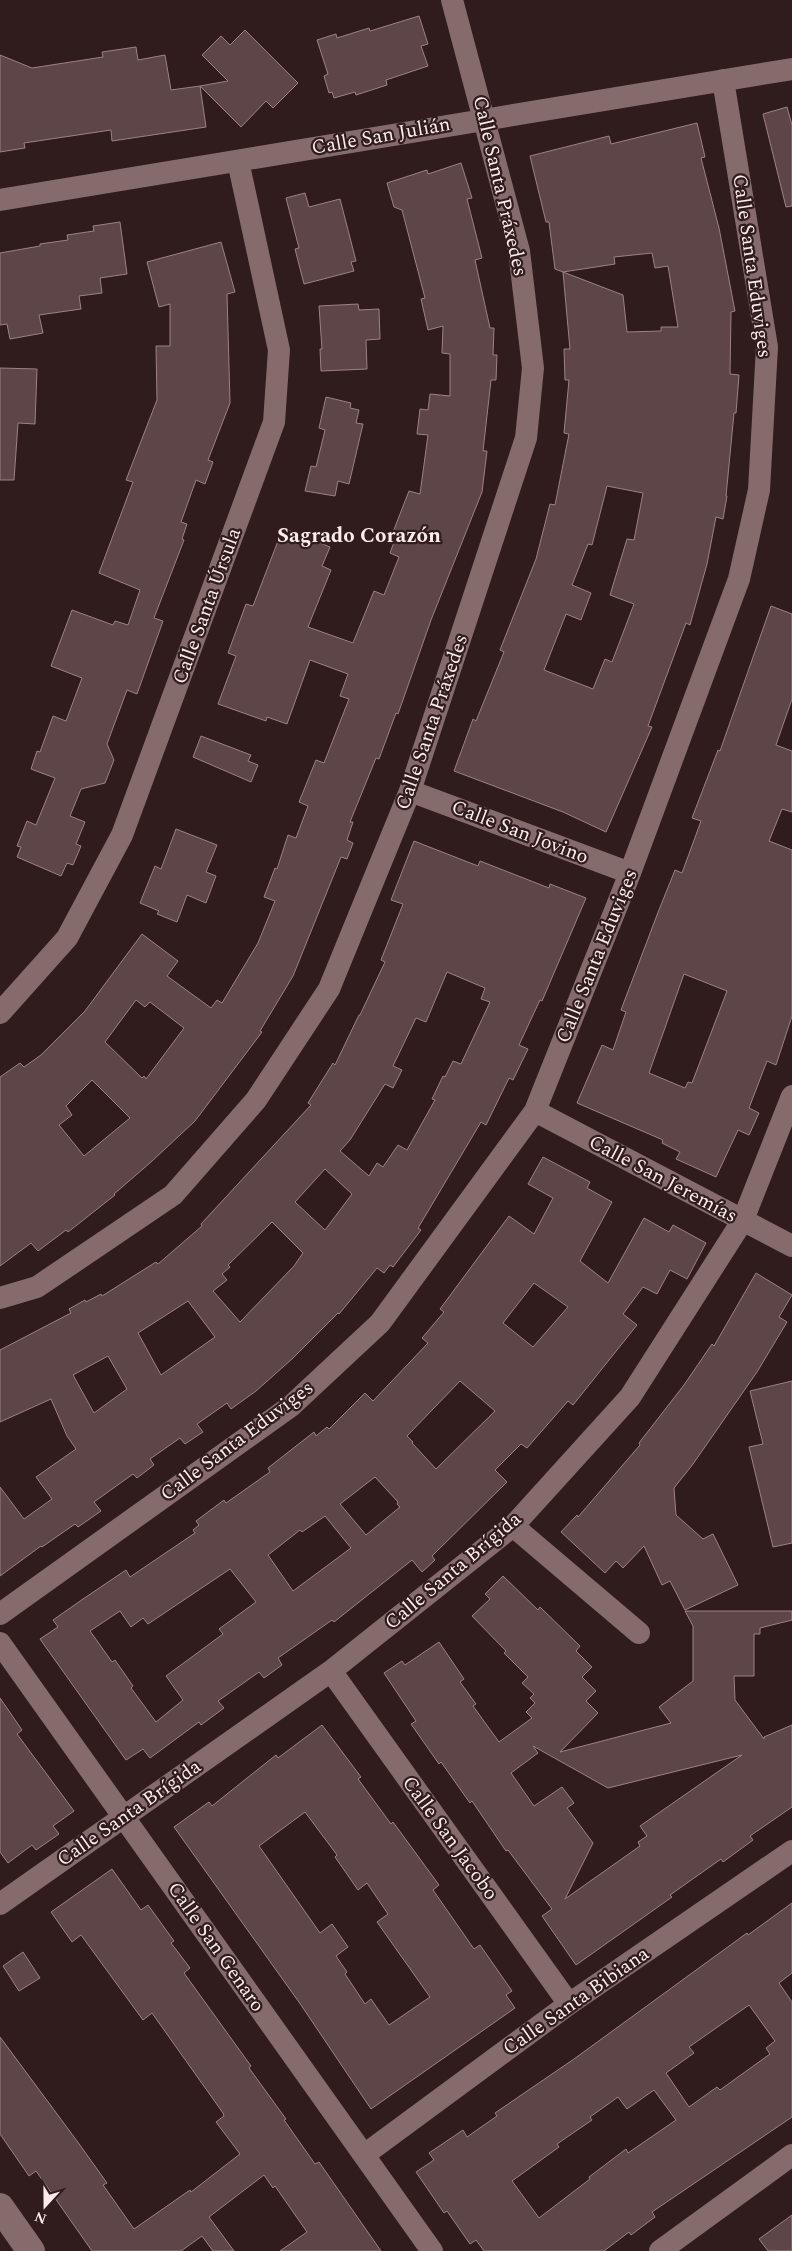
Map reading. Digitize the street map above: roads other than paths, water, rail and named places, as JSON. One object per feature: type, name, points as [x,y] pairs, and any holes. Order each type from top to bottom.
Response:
[{"type":"street","name":"Calle Santa Práxedes","points":[[0,1298],[37,1287],[173,1195],[256,1100],[329,989],[410,791],[526,438],[533,368],[519,251],[452,0]]},
{"type":"street","name":"Calle San Julián","points":[[0,200],[792,69]]},
{"type":"street","name":"Calle Santa Eduviges","points":[[0,1614],[291,1406],[380,1323],[534,1111],[630,874],[739,578],[759,490],[767,347],[724,80]]},
{"type":"street","name":"Calle Santa Úrsula","points":[[0,1013],[66,938],[122,835],[274,422],[279,350],[238,161]]},
{"type":"street","name":"Calle San Jovino","points":[[410,791],[630,874]]},
{"type":"street","name":"Calle Santa Brígida","points":[[0,1904],[331,1671],[513,1526],[630,1397],[743,1220],[792,1096]]},
{"type":"street","name":"Calle San Jeremías","points":[[534,1111],[792,1246]]},
{"type":"street","points":[[513,1526],[639,1634]]},
{"type":"street","name":"Calle San Genaro","points":[[0,1643],[432,2251]]},
{"type":"street","name":"Calle San Jacobo","points":[[331,1671],[569,2004]]},
{"type":"street","name":"Calle Santa Bibiana","points":[[364,2155],[569,2004],[792,1851]]},
{"type":"street","points":[[660,2251],[792,2156]]},
{"type":"street","points":[[0,2207],[31,2251]]},
{"type":"district","name":"Sagrado Corazón","points":[[359,536]]}]
